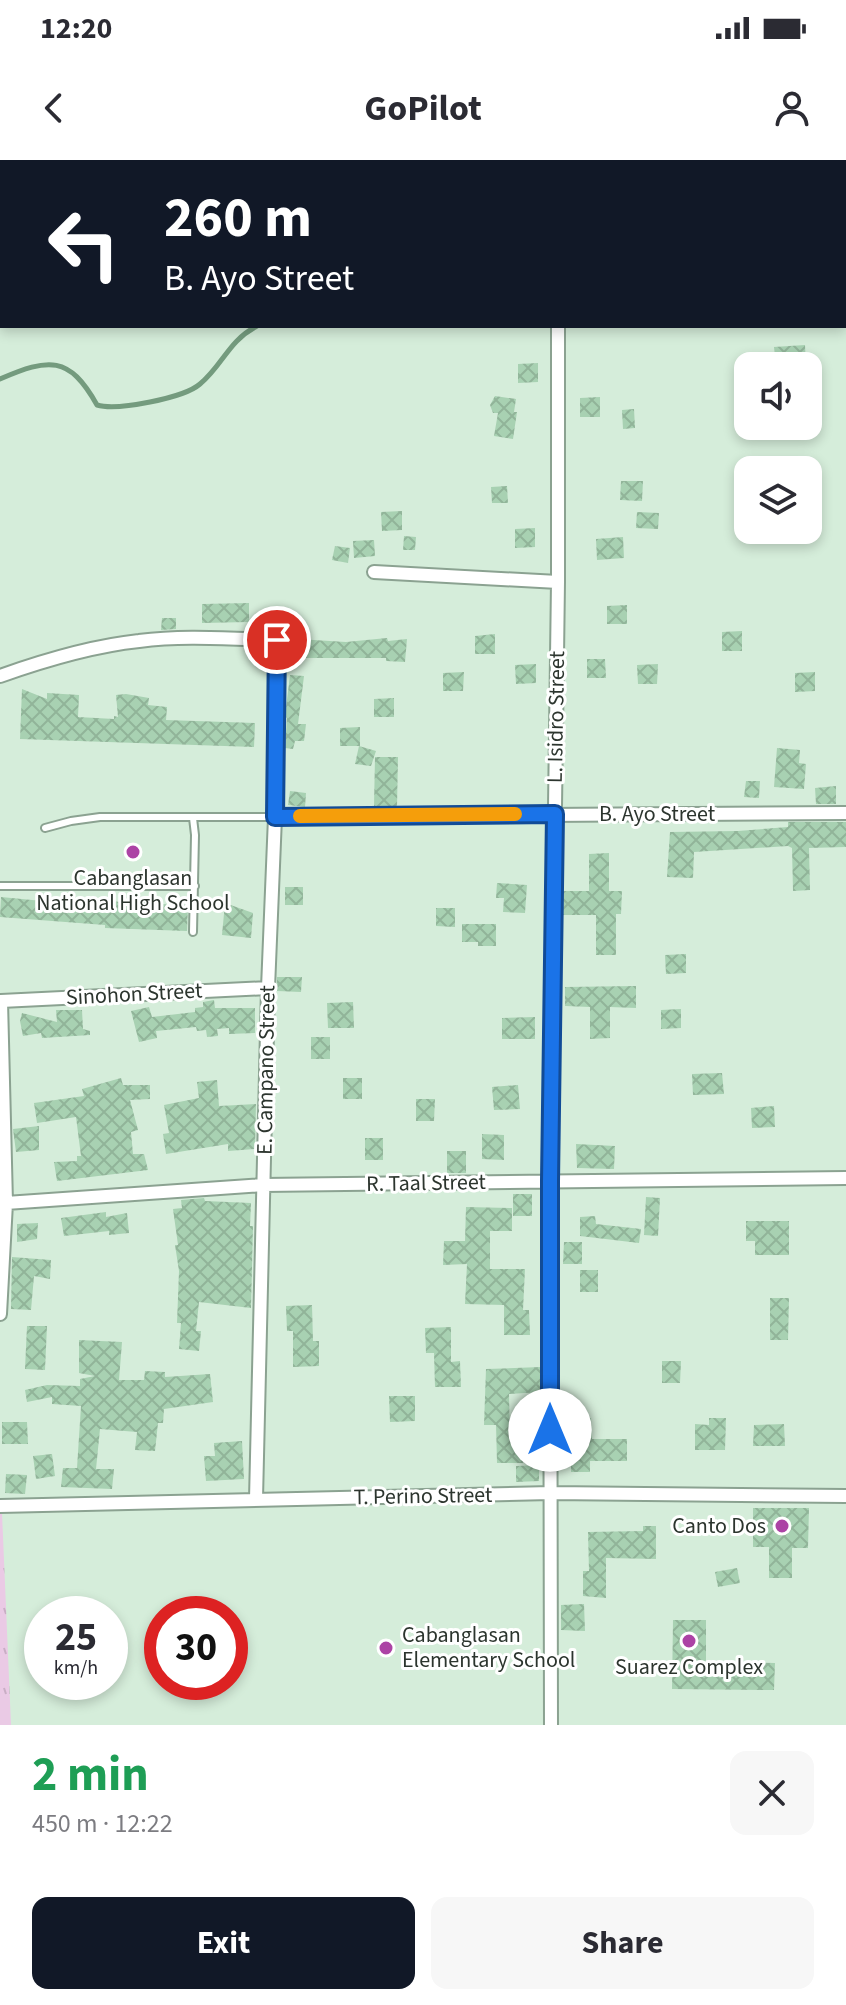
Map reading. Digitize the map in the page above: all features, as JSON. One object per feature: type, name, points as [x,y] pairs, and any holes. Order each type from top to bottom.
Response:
[{"type":"street","name":"L. Isidro Street","points":[[551,1725],[550,1181],[558,328]]},
{"type":"street","points":[[374,572],[558,582]]},
{"type":"street","name":"E. Campano Street","points":[[0,676],[72,654],[141,640],[277,640],[256,1499]]},
{"type":"street","name":"B. Ayo Street","points":[[275,817],[846,813]]},
{"type":"street","name":"Sinohon Street","points":[[1,1001],[268,988]]},
{"type":"street","points":[[0,1314],[6,1203],[1,1001]]},
{"type":"street","name":"R. Taal Street","points":[[6,1203],[263,1185],[846,1178]]},
{"type":"street","name":"T. Perino Street","points":[[0,1506],[551,1493],[846,1496]]},
{"type":"lane","points":[[45,828],[100,817],[275,817]]},
{"type":"lane","points":[[193,818],[193,932]]},
{"type":"lane","points":[[0,886],[195,886]]},
{"type":"green space","points":[[2,1513],[11,1725],[0,1725]]},
{"type":"building","points":[[805,345],[805,352],[775,352],[774,347]]},
{"type":"building","points":[[538,363],[538,382],[518,383],[518,364]]},
{"type":"building","points":[[495,396],[516,399],[513,439],[494,436],[498,413],[493,413],[490,405]]},
{"type":"building","points":[[600,397],[600,417],[580,417],[580,398]]},
{"type":"building","points":[[634,409],[635,428],[623,429],[622,410]]},
{"type":"building","points":[[621,481],[643,481],[642,501],[620,500]]},
{"type":"building","points":[[507,486],[508,503],[492,503],[491,487]]},
{"type":"building","points":[[402,511],[402,530],[382,531],[381,512]]},
{"type":"building","points":[[637,512],[659,513],[658,529],[636,528]]},
{"type":"building","points":[[535,528],[535,547],[515,548],[515,529]]},
{"type":"building","points":[[404,536],[416,537],[415,550],[403,550]]},
{"type":"building","points":[[623,537],[624,558],[597,560],[596,539]]},
{"type":"building","points":[[374,540],[375,556],[354,558],[353,541]]},
{"type":"building","points":[[335,546],[350,548],[348,563],[332,560]]},
{"type":"building","points":[[249,603],[249,622],[202,623],[202,604]]},
{"type":"building","points":[[627,605],[627,624],[607,624],[607,606]]},
{"type":"building","points":[[162,618],[176,618],[176,629],[161,630]]},
{"type":"building","points":[[742,631],[742,651],[722,651],[722,632]]},
{"type":"building","points":[[495,634],[495,654],[475,654],[475,636]]},
{"type":"building","points":[[387,638],[388,641],[407,639],[405,662],[386,661],[386,658],[296,658],[298,639],[346,642]]},
{"type":"building","points":[[587,659],[605,659],[606,678],[587,678]]},
{"type":"building","points":[[536,664],[536,683],[516,684],[515,665]]},
{"type":"building","points":[[658,664],[657,684],[638,684],[637,665]]},
{"type":"building","points":[[464,672],[463,691],[443,691],[443,673]]},
{"type":"building","points":[[815,672],[815,691],[795,692],[795,673]]},
{"type":"building","points":[[290,675],[304,676],[298,724],[306,724],[304,741],[295,741],[293,749],[285,748]]},
{"type":"building","points":[[22,689],[47,699],[47,693],[79,695],[78,717],[114,719],[114,716],[118,717],[116,695],[126,694],[149,698],[148,705],[167,707],[166,720],[255,723],[254,747],[20,739]]},
{"type":"building","points":[[394,698],[394,717],[374,717],[374,699]]},
{"type":"building","points":[[360,727],[360,746],[340,746],[340,728]]},
{"type":"building","points":[[359,746],[376,751],[371,766],[355,764]]},
{"type":"building","points":[[777,748],[800,750],[799,763],[806,764],[804,789],[774,787]]},
{"type":"building","points":[[375,757],[398,757],[397,807],[374,807]]},
{"type":"building","points":[[746,781],[760,781],[759,798],[744,797]]},
{"type":"building","points":[[836,786],[836,804],[816,804],[815,788]]},
{"type":"building","points":[[290,791],[306,793],[305,807],[288,805]]},
{"type":"building","points":[[788,822],[846,822],[846,847],[809,848],[810,890],[793,891],[792,848],[788,846],[694,852],[693,878],[667,877],[670,832],[788,827]]},
{"type":"building","points":[[609,853],[609,891],[622,891],[621,914],[616,914],[616,955],[596,955],[596,915],[563,915],[563,891],[589,891],[589,854]]},
{"type":"building","points":[[497,883],[527,885],[525,913],[503,912],[504,898],[496,898]]},
{"type":"building","points":[[285,887],[303,887],[303,905],[285,905]]},
{"type":"building","points":[[1,897],[63,903],[106,904],[106,901],[135,900],[135,903],[188,905],[187,931],[105,928],[105,925],[0,917]]},
{"type":"building","points":[[225,903],[253,913],[251,938],[222,935]]},
{"type":"building","points":[[436,908],[455,908],[455,927],[436,926]]},
{"type":"building","points":[[462,924],[496,924],[496,946],[462,942]]},
{"type":"building","points":[[686,954],[686,973],[666,974],[665,955]]},
{"type":"building","points":[[277,977],[302,977],[301,992],[277,991]]},
{"type":"building","points":[[636,986],[636,1008],[610,1007],[610,1038],[590,1039],[590,1007],[565,1006],[565,987]]},
{"type":"building","points":[[214,1000],[215,1008],[255,1008],[255,1033],[229,1034],[229,1028],[217,1029],[218,1036],[207,1037],[206,1030],[197,1031],[196,1027],[156,1031],[157,1038],[139,1042],[131,1011],[149,1007],[152,1017],[195,1012],[195,1008],[203,1007],[203,1002]]},
{"type":"building","points":[[353,1002],[354,1028],[328,1028],[327,1003]]},
{"type":"building","points":[[681,1009],[681,1028],[661,1029],[661,1010]]},
{"type":"building","points":[[56,1010],[82,1010],[83,1029],[90,1031],[90,1035],[42,1038],[41,1033],[23,1036],[22,1013],[57,1022]]},
{"type":"building","points":[[535,1017],[535,1039],[502,1039],[502,1018]]},
{"type":"building","points":[[311,1037],[330,1037],[330,1059],[311,1059]]},
{"type":"building","points":[[722,1073],[724,1094],[693,1095],[692,1074]]},
{"type":"building","points":[[121,1078],[123,1085],[150,1085],[150,1099],[130,1100],[138,1130],[131,1132],[133,1154],[144,1154],[148,1170],[57,1181],[54,1162],[77,1161],[77,1156],[81,1156],[76,1117],[37,1123],[34,1103],[84,1096],[82,1089]]},
{"type":"building","points":[[343,1078],[362,1078],[362,1099],[343,1099]]},
{"type":"building","points":[[217,1080],[219,1106],[256,1104],[255,1149],[228,1151],[228,1144],[166,1154],[163,1134],[169,1133],[164,1105],[199,1098],[197,1082]]},
{"type":"building","points":[[518,1085],[520,1109],[494,1110],[492,1087]]},
{"type":"building","points":[[416,1099],[435,1099],[434,1121],[416,1121]]},
{"type":"building","points":[[774,1106],[775,1127],[752,1128],[751,1108]]},
{"type":"building","points":[[39,1126],[39,1150],[16,1152],[13,1129]]},
{"type":"building","points":[[482,1134],[504,1135],[504,1160],[482,1159]]},
{"type":"building","points":[[365,1138],[383,1138],[383,1160],[365,1160]]},
{"type":"building","points":[[576,1144],[615,1146],[614,1169],[577,1168]]},
{"type":"building","points":[[447,1151],[466,1151],[466,1173],[447,1173]]},
{"type":"building","points":[[513,1194],[532,1194],[532,1216],[513,1216]]},
{"type":"building","points":[[646,1197],[660,1198],[658,1236],[644,1235]]},
{"type":"building","points":[[204,1198],[205,1201],[251,1203],[251,1308],[199,1302],[196,1331],[201,1331],[199,1351],[179,1349],[179,1271],[175,1245],[178,1245],[173,1209],[182,1208],[181,1200]]},
{"type":"building","points":[[466,1207],[512,1208],[512,1231],[490,1231],[490,1269],[525,1269],[523,1310],[529,1310],[530,1335],[504,1335],[504,1305],[465,1304],[467,1264],[443,1265],[444,1241],[465,1241]]},
{"type":"building","points":[[106,1212],[106,1217],[127,1213],[129,1233],[109,1235],[109,1231],[64,1236],[61,1218]]},
{"type":"building","points":[[595,1216],[596,1224],[641,1229],[639,1243],[580,1236],[580,1217]]},
{"type":"building","points":[[746,1221],[789,1221],[789,1255],[755,1255],[755,1241],[746,1241]]},
{"type":"building","points":[[38,1223],[37,1239],[17,1242],[17,1224]]},
{"type":"building","points":[[564,1242],[582,1242],[582,1264],[563,1264]]},
{"type":"building","points":[[12,1257],[51,1260],[50,1279],[34,1276],[31,1310],[11,1309]]},
{"type":"building","points":[[580,1270],[598,1270],[598,1292],[580,1292]]},
{"type":"building","points":[[770,1298],[789,1298],[788,1340],[770,1340]]},
{"type":"building","points":[[312,1305],[313,1341],[319,1341],[319,1366],[293,1367],[293,1331],[287,1331],[286,1306]]},
{"type":"building","points":[[27,1326],[47,1326],[45,1370],[25,1369]]},
{"type":"building","points":[[451,1327],[451,1362],[460,1361],[461,1387],[435,1387],[434,1353],[426,1353],[425,1328]]},
{"type":"building","points":[[79,1340],[122,1342],[119,1380],[144,1380],[145,1371],[165,1372],[165,1377],[210,1374],[213,1402],[164,1409],[163,1423],[158,1423],[155,1451],[135,1450],[137,1432],[100,1429],[96,1469],[114,1469],[112,1489],[61,1487],[63,1468],[77,1468],[81,1406],[52,1404],[52,1397],[27,1402],[25,1390],[47,1385],[80,1386],[80,1379],[95,1376],[79,1373]]},
{"type":"building","points":[[662,1361],[681,1361],[680,1383],[662,1383]]},
{"type":"building","points":[[541,1367],[541,1392],[509,1394],[510,1438],[522,1437],[523,1463],[497,1463],[496,1425],[484,1425],[486,1369]]},
{"type":"building","points":[[389,1396],[415,1396],[415,1421],[390,1422]]},
{"type":"building","points":[[591,1418],[592,1439],[627,1439],[627,1461],[590,1461],[590,1472],[571,1472],[571,1450],[577,1450],[575,1419]]},
{"type":"building","points":[[709,1418],[726,1418],[725,1450],[695,1450],[695,1424],[709,1425]]},
{"type":"building","points":[[2,1422],[27,1422],[28,1444],[2,1444]]},
{"type":"building","points":[[784,1424],[785,1446],[753,1446],[754,1425]]},
{"type":"building","points":[[242,1441],[244,1479],[206,1481],[204,1456],[215,1456],[214,1443]]},
{"type":"building","points":[[52,1454],[55,1476],[36,1479],[33,1456]]},
{"type":"building","points":[[539,1465],[539,1481],[516,1482],[516,1466]]},
{"type":"building","points":[[6,1474],[27,1475],[25,1494],[5,1493]]},
{"type":"building","points":[[753,1508],[809,1508],[808,1548],[792,1548],[792,1578],[769,1578],[769,1547],[753,1547]]},
{"type":"building","points":[[643,1526],[656,1526],[656,1559],[606,1558],[606,1598],[583,1596],[583,1571],[589,1571],[588,1532],[643,1531]]},
{"type":"building","points":[[737,1568],[740,1583],[718,1587],[715,1572]]},
{"type":"building","points":[[584,1604],[585,1631],[561,1630],[561,1605]]},
{"type":"building","name":"Suarez Complex","points":[[673,1620],[706,1620],[706,1662],[775,1663],[774,1690],[672,1689]]},
{"type":"waterway","points":[[0,379],[32,367],[56,365],[77,377],[97,405],[150,402],[180,394],[200,384],[232,346],[254,328]]},
{"type":"slow traffic","points":[[300,816],[515,814]]},
{"type":"place","name":"Cabanglasan National High School","points":[[133,852]]},
{"type":"place","name":"Canto Dos","points":[[782,1526]]},
{"type":"place","name":"Suarez Complex","points":[[689,1641]]},
{"type":"place","name":"Cabanglasan Elementary School","points":[[386,1648]]},
{"type":"route","points":[[277,640],[275,817],[555,814],[550,1430]]}]
